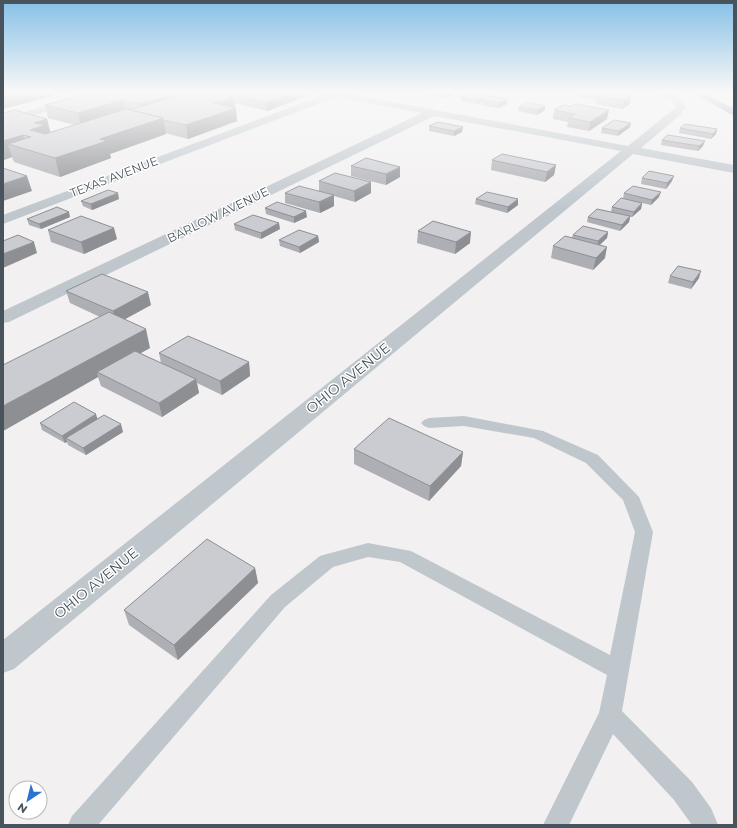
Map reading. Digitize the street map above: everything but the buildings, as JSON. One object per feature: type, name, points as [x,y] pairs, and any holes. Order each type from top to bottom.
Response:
[{"type":"street","name":"TEXAS AVENUE","points":[[3,220],[233,132]]},
{"type":"street","name":"BARLOW AVENUE","points":[[3,318],[392,132]]},
{"type":"street","points":[[538,132],[734,168]]},
{"type":"street","name":"OHIO AVENUE","points":[[3,658],[652,132]]},
{"type":"lane","points":[[430,423],[464,421],[538,434],[592,459],[630,497],[644,532],[610,715],[556,825]]},
{"type":"lane","points":[[81,825],[278,601],[327,561],[368,550],[404,556],[618,670]]},
{"type":"lane","points":[[610,715],[683,791],[702,817],[705,825]]}]
